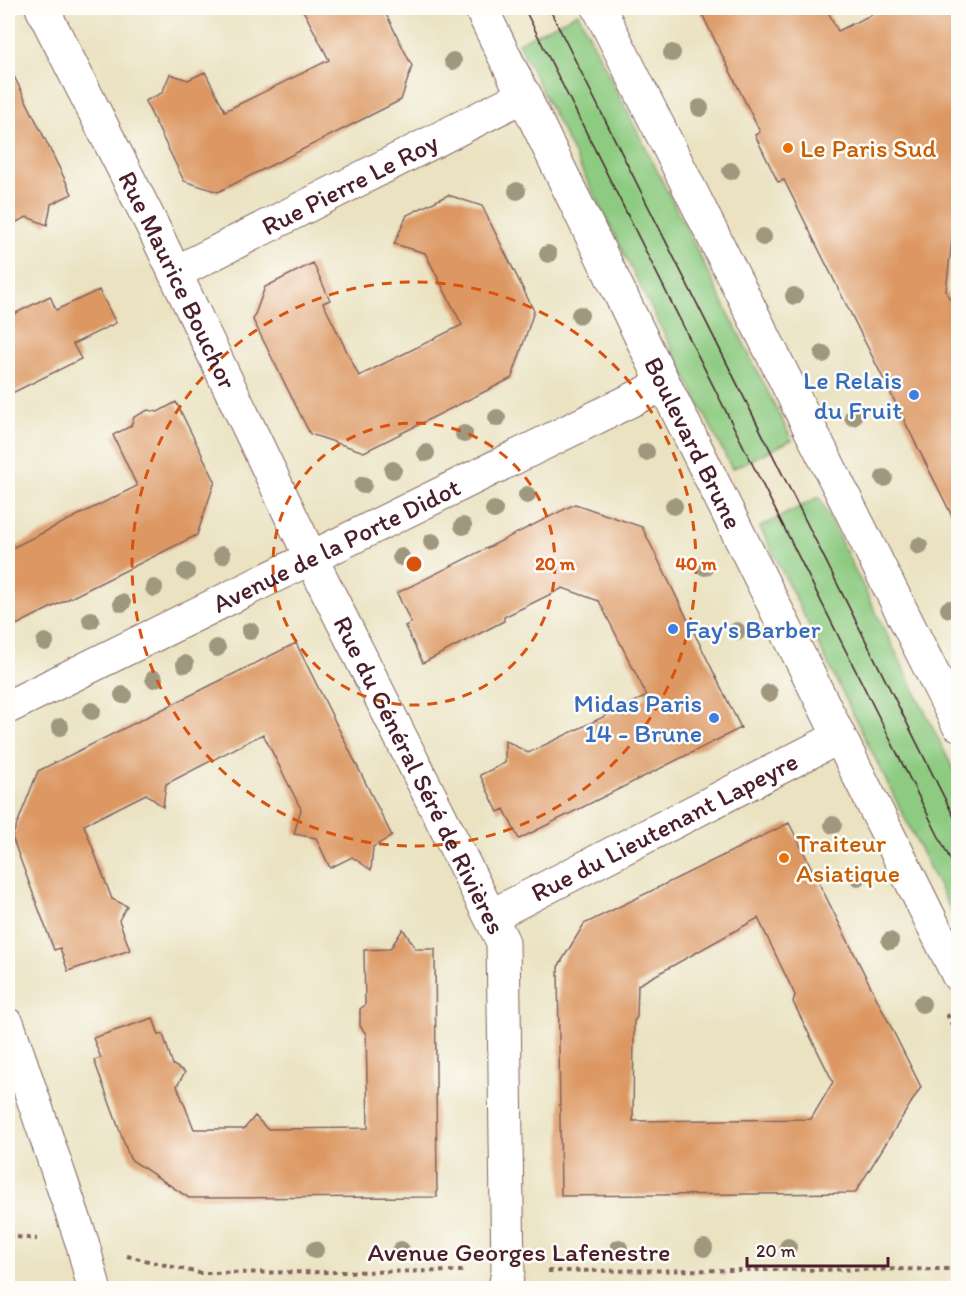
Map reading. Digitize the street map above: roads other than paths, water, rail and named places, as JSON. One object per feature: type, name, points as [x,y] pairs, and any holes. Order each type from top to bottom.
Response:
[{"type":"street","name":"Rue Maurice Bouchor","points":[[42,8],[175,273],[310,556]]},
{"type":"street","name":"Boulevard Brune","points":[[481,8],[664,384],[958,975]]},
{"type":"street","points":[[598,8],[958,724]]},
{"type":"street","name":"Rue Pierre Le Roy","points":[[175,273],[525,95]]},
{"type":"street","name":"Avenue de la Porte Didot","points":[[8,707],[310,556],[664,384]]},
{"type":"street","name":"Rue du Général Séré de Rivières","points":[[310,556],[503,942],[507,1280]]},
{"type":"street","name":"Rue du Lieutenant Lapeyre","points":[[491,916],[839,737]]},
{"type":"street","points":[[8,1025],[83,1245],[94,1288]]},
{"type":"tram line","points":[[524,8],[958,875]]},
{"type":"tram line","points":[[549,8],[958,825]]},
{"type":"place","name":"Le Paris Sud","points":[[788,148]]},
{"type":"place","name":"Le Relais du Fruit","points":[[914,395]]},
{"type":"place","name":"Fay's Barber","points":[[673,629]]},
{"type":"place","name":"Midas Paris 14 - Brune","points":[[714,718]]},
{"type":"place","name":"Traiteur Asiatique","points":[[784,858]]}]
